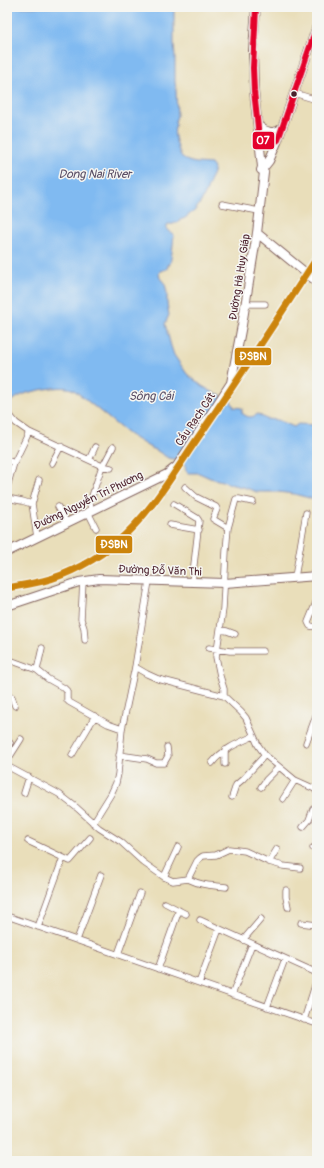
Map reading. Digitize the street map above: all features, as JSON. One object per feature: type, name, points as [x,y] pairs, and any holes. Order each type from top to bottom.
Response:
[{"type":"main road","points":[[256,7],[253,68],[254,91],[264,168]]},
{"type":"main road","name":"Đường Hà Huy Giáp","points":[[231,385],[257,233],[264,168],[269,161],[278,140],[317,26]]},
{"type":"main road","points":[[308,54],[317,56]]},
{"type":"main road","points":[[258,126],[270,132],[278,131],[282,128]]},
{"type":"main road","points":[[259,137],[262,141],[271,144],[278,140]]},
{"type":"main road","points":[[257,233],[317,282]]},
{"type":"main road","name":"Cầu Rạch Cát","points":[[177,466],[231,385]]},
{"type":"main road","name":"Đường Nguyễn Tri Phương","points":[[7,552],[167,474],[177,466]]},
{"type":"main road","name":"Đường Đỗ Văn Thi","points":[[7,606],[83,581],[99,579],[225,583],[317,576]]},
{"type":"street","points":[[294,93],[317,100]]},
{"type":"street","points":[[222,204],[259,211]]},
{"type":"street","points":[[246,304],[265,304]]},
{"type":"street","points":[[8,413],[16,423],[29,432],[89,460],[111,468]]},
{"type":"street","points":[[7,487],[14,463],[29,432]]},
{"type":"street","points":[[52,463],[61,446]]},
{"type":"street","points":[[89,460],[95,447]]},
{"type":"street","points":[[96,528],[90,512],[90,503],[103,466],[113,447]]},
{"type":"street","points":[[7,460],[14,463]]},
{"type":"street","points":[[37,537],[32,504],[40,480]]},
{"type":"street","points":[[185,486],[196,497],[216,507],[217,509],[213,519],[228,528]]},
{"type":"street","points":[[7,498],[22,500],[32,504]]},
{"type":"street","points":[[224,696],[224,689],[217,662],[217,650],[221,630],[228,528],[236,500],[239,499],[253,502]]},
{"type":"street","points":[[174,504],[199,519],[199,530],[192,582]]},
{"type":"street","points":[[58,507],[67,523]]},
{"type":"street","points":[[295,577],[306,513]]},
{"type":"street","points":[[170,525],[199,530]]},
{"type":"street","points":[[83,581],[81,619],[84,628],[85,640]]},
{"type":"street","points":[[93,823],[116,783],[122,729],[136,667],[149,581]]},
{"type":"street","points":[[317,592],[317,600],[308,622],[310,626],[317,627]]},
{"type":"street","points":[[221,630],[235,634]]},
{"type":"street","points":[[37,670],[42,648]]},
{"type":"street","points":[[209,648],[217,650],[263,651]]},
{"type":"street","points":[[7,659],[37,670],[48,679],[68,691],[68,702],[122,729]]},
{"type":"street","points":[[136,667],[158,679],[224,696],[246,718],[258,745],[265,754],[294,780],[314,789],[317,792]]},
{"type":"street","points":[[7,697],[12,697],[15,706]]},
{"type":"street","points":[[306,743],[317,713]]},
{"type":"street","points":[[72,755],[95,716]]},
{"type":"street","points":[[212,764],[218,756],[234,744],[254,736]]},
{"type":"street","points":[[7,761],[21,739]]},
{"type":"street","points":[[119,755],[147,759],[162,764],[168,756],[167,747]]},
{"type":"street","points":[[225,750],[225,764]]},
{"type":"street","points":[[232,797],[236,785],[265,754]]},
{"type":"street","points":[[7,766],[59,794],[99,828],[121,842],[144,863],[164,877],[173,881],[188,879],[206,885],[226,887]]},
{"type":"street","points":[[261,787],[279,767]]},
{"type":"street","points":[[24,793],[29,778]]},
{"type":"street","points":[[283,798],[294,780]]},
{"type":"street","points":[[303,827],[309,820],[313,809],[317,806]]},
{"type":"street","points":[[28,841],[70,861],[90,838]]},
{"type":"street","points":[[164,877],[178,847]]},
{"type":"street","points":[[188,879],[196,861],[200,858],[203,856],[216,855],[229,849],[246,851],[269,862],[283,866],[300,868]]},
{"type":"street","points":[[269,862],[277,849]]},
{"type":"street","points":[[38,926],[63,858]]},
{"type":"street","points":[[77,940],[101,875]]},
{"type":"street","points":[[286,890],[286,901],[288,907]]},
{"type":"street","points":[[118,954],[140,893]]},
{"type":"street","points":[[165,903],[186,914]]},
{"type":"street","points":[[158,969],[179,910]]},
{"type":"street","points":[[7,916],[317,1024]]},
{"type":"street","points":[[243,940],[261,919]]},
{"type":"street","points":[[200,920],[317,973]]},
{"type":"street","points":[[301,923],[317,925]]},
{"type":"street","points":[[199,983],[219,929]]},
{"type":"street","points":[[232,994],[252,944]]},
{"type":"street","points":[[268,1007],[285,959]]},
{"type":"street","points":[[304,1020],[317,979]]},
{"type":"water","name":"Dong Nai River","points":[[7,7],[174,7],[177,116],[174,132],[179,151],[183,158],[193,162],[211,164],[214,168],[204,196],[194,211],[174,224],[167,225],[167,230],[173,234],[170,264],[168,265],[167,269],[160,271],[159,274],[160,278],[165,284],[167,293],[169,315],[165,324],[171,346],[174,355],[187,374],[202,386],[231,401],[234,407],[242,408],[242,413],[246,416],[251,417],[258,414],[266,419],[278,420],[294,427],[298,424],[317,425],[317,500],[294,494],[257,492],[210,478],[199,473],[188,473],[185,465],[179,460],[168,458],[128,434],[74,390],[69,388],[51,388],[27,393],[7,403]]},
{"type":"transit line","name":"07","points":[[256,7],[253,68],[254,91],[259,137],[266,142],[270,143],[278,140],[317,26]]},
{"type":"transit line","name":"ĐSBN","points":[[7,588],[53,578],[82,566],[109,548],[129,531],[167,484],[317,258]]},
{"type":"water label","name":"Sông Cái","points":[[151,396]]}]
